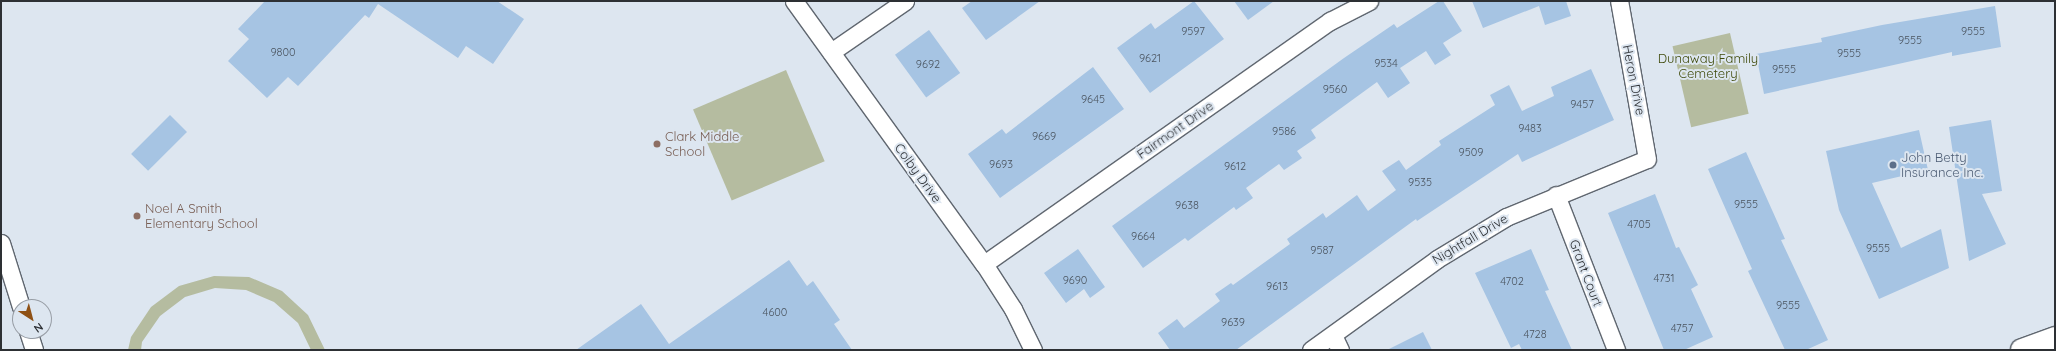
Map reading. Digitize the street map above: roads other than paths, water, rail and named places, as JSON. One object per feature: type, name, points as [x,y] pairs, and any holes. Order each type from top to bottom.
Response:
[{"type":"main road","points":[[2022,350],[2055,338]]},
{"type":"street","name":"Colby Drive","points":[[794,1],[984,264],[1013,309],[1033,350]]},
{"type":"street","points":[[831,52],[905,1]]},
{"type":"street","name":"Fairmont Drive","points":[[984,264],[1330,21],[1369,1]]},
{"type":"street","name":"Heron Drive","points":[[1619,1],[1646,143],[1647,159]]},
{"type":"street","name":"Nightfall Drive","points":[[1311,350],[1336,342],[1436,259],[1506,217],[1556,195],[1647,159]]},
{"type":"street","name":"Grant Court","points":[[1556,195],[1616,350]]},
{"type":"street","points":[[1,243],[18,299]]},
{"type":"street","points":[[31,339],[34,350]]},
{"type":"place","name":"Clark Middle School","points":[[657,144]]},
{"type":"place","name":"John Betty Insurance Inc.","points":[[1893,165]]},
{"type":"place","name":"Noel A Smith Elementary School","points":[[137,216]]},
{"type":"park label","name":"Dunaway Family Cemetery","points":[[1708,66]]}]
